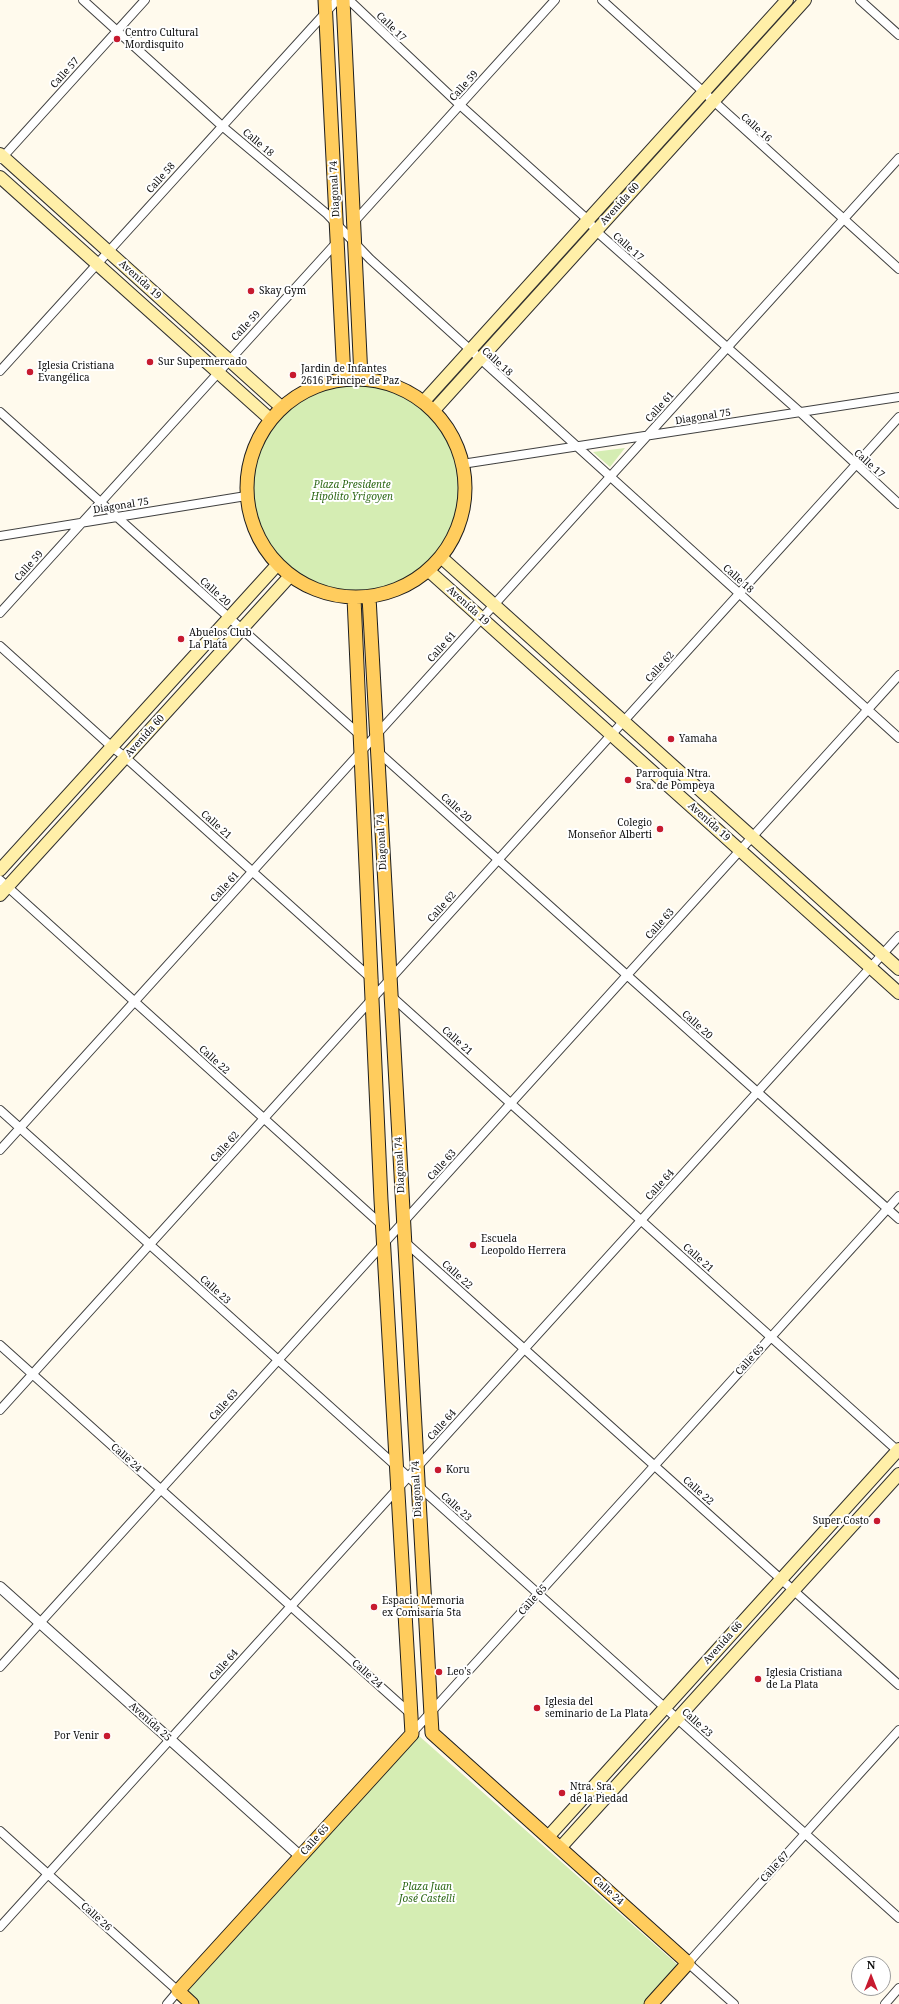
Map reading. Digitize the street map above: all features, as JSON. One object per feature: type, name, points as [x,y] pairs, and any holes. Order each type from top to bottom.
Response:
[{"type":"main road","name":"Diagonal 74","points":[[343,0],[344,378]]},
{"type":"main road","name":"Avenida 60","points":[[424,400],[787,0]]},
{"type":"main road","name":"Avenida 60","points":[[435,409],[805,0]]},
{"type":"main road","name":"Diagonal 74","points":[[325,5],[344,230],[354,243],[361,377]]},
{"type":"main road","name":"Avenida 19","points":[[1,157],[280,406]]},
{"type":"main road","name":"Avenida 19","points":[[0,177],[270,419]]},
{"type":"main road","points":[[361,377],[393,386],[424,400],[435,409],[447,424],[456,444],[462,464],[463,494],[457,525],[442,558],[429,571],[407,586],[369,597],[354,598],[320,592],[290,576],[277,565],[256,533],[246,496],[252,458],[270,419],[280,406],[344,378],[361,377]]},
{"type":"main road","name":"Avenida 19","points":[[442,558],[899,969]]},
{"type":"main road","name":"Avenida 60","points":[[0,870],[277,565]]},
{"type":"main road","name":"Avenida 19","points":[[429,571],[899,993]]},
{"type":"main road","name":"Avenida 60","points":[[2,887],[125,757],[290,576]]},
{"type":"main road","name":"Diagonal 74","points":[[369,597],[369,743],[381,988],[383,1225],[389,1238],[397,1467],[412,1734]]},
{"type":"main road","name":"Diagonal 74","points":[[354,598],[369,743],[381,988],[403,1223],[425,1719],[432,1733]]},
{"type":"main road","name":"Avenida 66","points":[[548,1837],[899,1451]]},
{"type":"main road","name":"Avenida 66","points":[[560,1848],[899,1474]]},
{"type":"main road","name":"Calle 24","points":[[432,1733],[688,1963]]},
{"type":"main road","name":"Calle 65","points":[[178,1991],[412,1734]]},
{"type":"main road","name":"Calle 67","points":[[651,2004],[688,1963]]},
{"type":"main road","name":"Calle 26","points":[[178,1991],[192,2004]]},
{"type":"street","name":"Calle 18","points":[[83,0],[222,126],[344,230]]},
{"type":"street","name":"Calle 57","points":[[1,157],[145,0]]},
{"type":"street","name":"Calle 58","points":[[0,370],[222,126],[325,5],[337,0]]},
{"type":"street","name":"Calle 17","points":[[349,0],[460,105],[588,220],[596,231],[726,348],[800,412],[856,466],[899,504]]},
{"type":"street","name":"Calle 59","points":[[0,613],[229,360],[344,230],[555,0]]},
{"type":"street","name":"Calle 16","points":[[602,0],[899,269]]},
{"type":"street","points":[[860,0],[899,35]]},
{"type":"street","name":"Calle 61","points":[[0,1150],[899,158]]},
{"type":"street","name":"Calle 18","points":[[354,243],[576,447],[899,738]]},
{"type":"street","name":"Diagonal 75","points":[[462,464],[899,397]]},
{"type":"street","name":"Calle 20","points":[[0,412],[899,1219]]},
{"type":"street","name":"Calle 62","points":[[0,1410],[899,417]]},
{"type":"street","name":"Diagonal 75","points":[[0,536],[246,496]]},
{"type":"street","name":"Calle 21","points":[[0,646],[899,1451]]},
{"type":"street","name":"Calle 63","points":[[0,1667],[899,675]]},
{"type":"street","name":"Calle 22","points":[[2,887],[134,1001],[383,1225]]},
{"type":"street","name":"Calle 64","points":[[0,1927],[398,1488],[414,1477],[524,1349],[899,936]]},
{"type":"street","name":"Calle 23","points":[[0,1110],[397,1467],[414,1477],[538,1594],[899,1918]]},
{"type":"street","name":"Calle 65","points":[[412,1734],[899,1196]]},
{"type":"street","points":[[888,1209],[899,1208]]},
{"type":"street","name":"Calle 22","points":[[389,1238],[404,1241],[899,1685]]},
{"type":"street","name":"Calle 24","points":[[0,1345],[410,1714],[425,1719]]},
{"type":"street","name":"Avenida 25","points":[[0,1587],[300,1856]]},
{"type":"street","name":"Calle 67","points":[[688,1963],[899,1730]]},
{"type":"street","name":"Calle 26","points":[[0,1831],[178,1991]]},
{"type":"street","name":"Calle 24","points":[[688,1963],[734,2004]]},
{"type":"street","points":[[885,2004],[899,1988]]},
{"type":"street","name":"Calle 65","points":[[166,2004],[178,1991]]},
{"type":"green space","name":"Plaza Presidente Hipólito Yrigoyen","points":[[354,384],[374,386],[394,392],[403,396],[428,414],[446,439],[450,448],[456,468],[458,488],[456,508],[450,528],[446,537],[428,562],[403,580],[394,584],[374,590],[354,592],[334,590],[314,584],[305,580],[280,562],[262,537],[258,528],[252,508],[250,488],[252,468],[258,448],[262,439],[280,414],[305,396],[314,392],[334,386]]},
{"type":"green space","points":[[625,448],[610,467],[593,452]]},
{"type":"green space","name":"Plaza Juan José Castelli","points":[[418,1735],[679,1966],[644,2004],[200,2004],[186,1991]]},
{"type":"place","name":"Centro Cultural Mordisquito","points":[[117,39]]},
{"type":"place","name":"Skay Gym","points":[[251,291]]},
{"type":"place","name":"Sur Supermercado","points":[[150,362]]},
{"type":"place","name":"Iglesia Cristiana Evangélica","points":[[30,372]]},
{"type":"place","name":"Jardin de Infantes 2616 Principe de Paz","points":[[293,375]]},
{"type":"place","name":"Abuelos Club La Plata","points":[[181,639]]},
{"type":"place","name":"Yamaha","points":[[671,739]]},
{"type":"place","name":"Parroquia Ntra. Sra. de Pompeya","points":[[628,780]]},
{"type":"place","name":"Colegio Monseñor Alberti","points":[[660,829]]},
{"type":"place","name":"Escuela Leopoldo Herrera","points":[[473,1245]]},
{"type":"place","name":"Koru","points":[[438,1470]]},
{"type":"place","name":"Super Costo","points":[[877,1521]]},
{"type":"place","name":"Espacio Memoria ex Comisaría 5ta","points":[[374,1607]]},
{"type":"place","name":"Leo's","points":[[439,1672]]},
{"type":"place","name":"Iglesia Cristiana de La Plata","points":[[758,1679]]},
{"type":"place","name":"Iglesia del seminario de La Plata","points":[[537,1708]]},
{"type":"place","name":"Por Venir","points":[[107,1736]]},
{"type":"place","name":"Ntra. Sra. de la Piedad","points":[[562,1793]]}]
